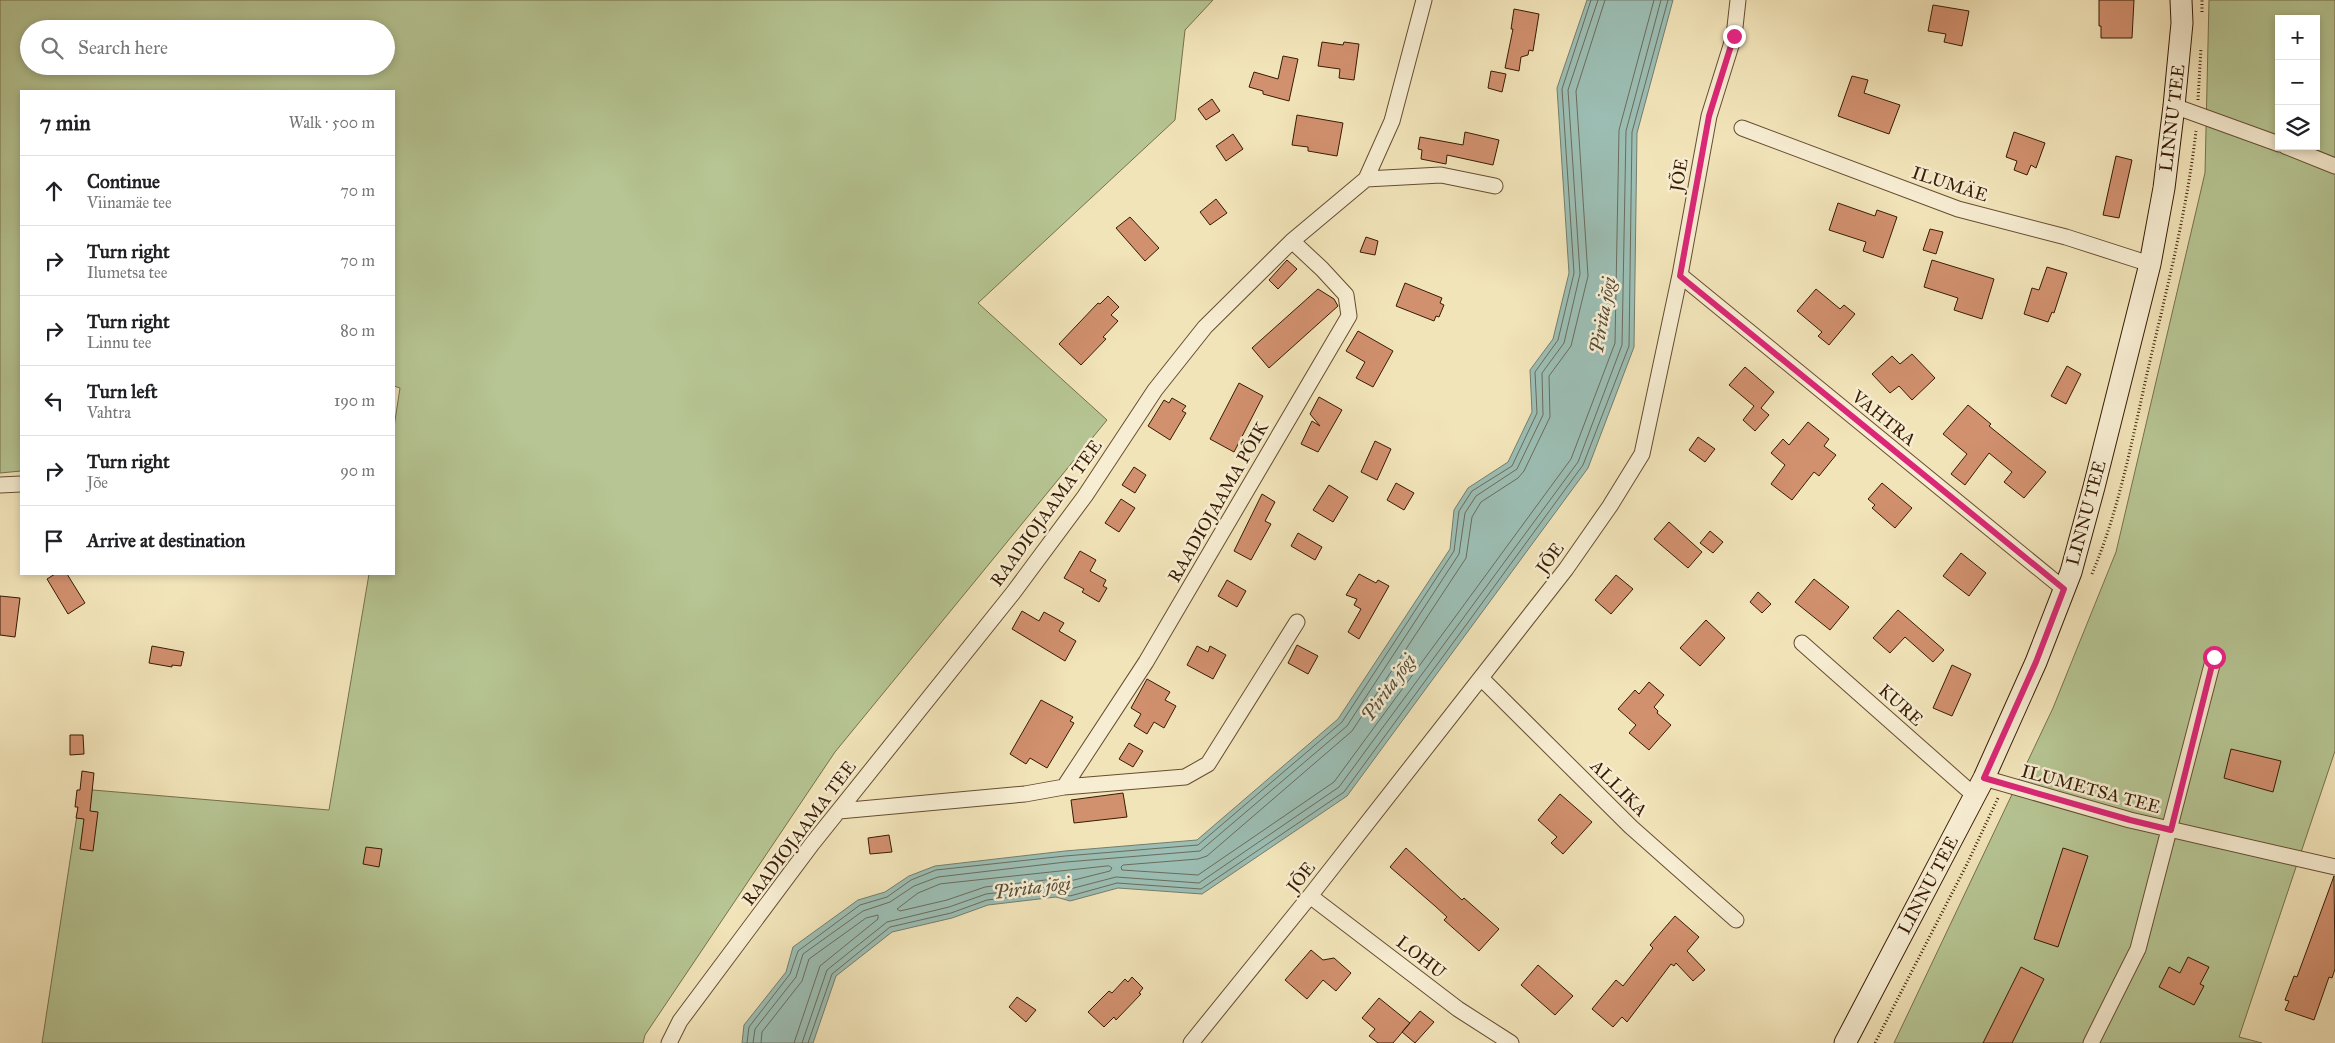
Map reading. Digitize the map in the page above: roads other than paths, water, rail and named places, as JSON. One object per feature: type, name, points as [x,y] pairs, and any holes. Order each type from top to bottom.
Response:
[{"type":"street","name":"RAADIOJAAMA TEE","points":[[669,1043],[680,1021],[839,811],[1013,593],[1085,496],[1155,390],[1200,334],[1292,242],[1366,179],[1392,121],[1424,0]]},
{"type":"street","name":"JÕE","points":[[1191,1043],[1310,896],[1566,569],[1610,506],[1642,454],[1680,276],[1709,116],[1734,36],[1738,0]]},
{"type":"street","name":"LINNU TEE","points":[[1845,1043],[1979,787],[2036,662],[2064,589],[2094,487],[2150,264],[2164,188],[2174,106],[2182,23],[2181,0]]},
{"type":"street","points":[[2174,106],[2275,143]]},
{"type":"street","name":"ILUMÄE","points":[[1742,128],[1958,209],[2066,237],[2150,264]]},
{"type":"street","points":[[2294,150],[2335,166]]},
{"type":"street","points":[[1366,179],[1441,175],[1495,186]]},
{"type":"street","name":"RAADIOJAAMA PÕIK","points":[[1064,787],[1146,662],[1349,316],[1346,295],[1322,269],[1292,242]]},
{"type":"street","name":"VAHTRA","points":[[1680,276],[2064,589]]},
{"type":"street","points":[[0,485],[20,484]]},
{"type":"street","points":[[839,811],[1025,794],[1064,787],[1185,777],[1208,764],[1297,622]]},
{"type":"street","name":"KURE","points":[[1802,643],[1979,787]]},
{"type":"street","points":[[2091,1043],[2138,950],[2171,830],[2214,657]]},
{"type":"street","name":"ALLIKA","points":[[1482,678],[1631,827],[1736,920]]},
{"type":"street","name":"ILUMETSA TEE","points":[[1979,787],[2335,867]]},
{"type":"street","name":"LOHU","points":[[1310,896],[1458,1010],[1512,1043]]},
{"type":"water","name":"Pirita jõgi","points":[[1587,0],[1673,0],[1637,133],[1634,347],[1588,468],[1347,796],[1202,894],[1118,888],[1070,901],[1056,897],[988,905],[952,918],[892,932],[836,976],[813,1043],[742,1043],[744,1025],[786,972],[793,947],[858,900],[885,892],[909,876],[935,866],[1065,851],[1197,840],[1338,719],[1450,549],[1454,510],[1468,488],[1508,462],[1532,412],[1530,370],[1553,339],[1569,273],[1557,88]]}]
